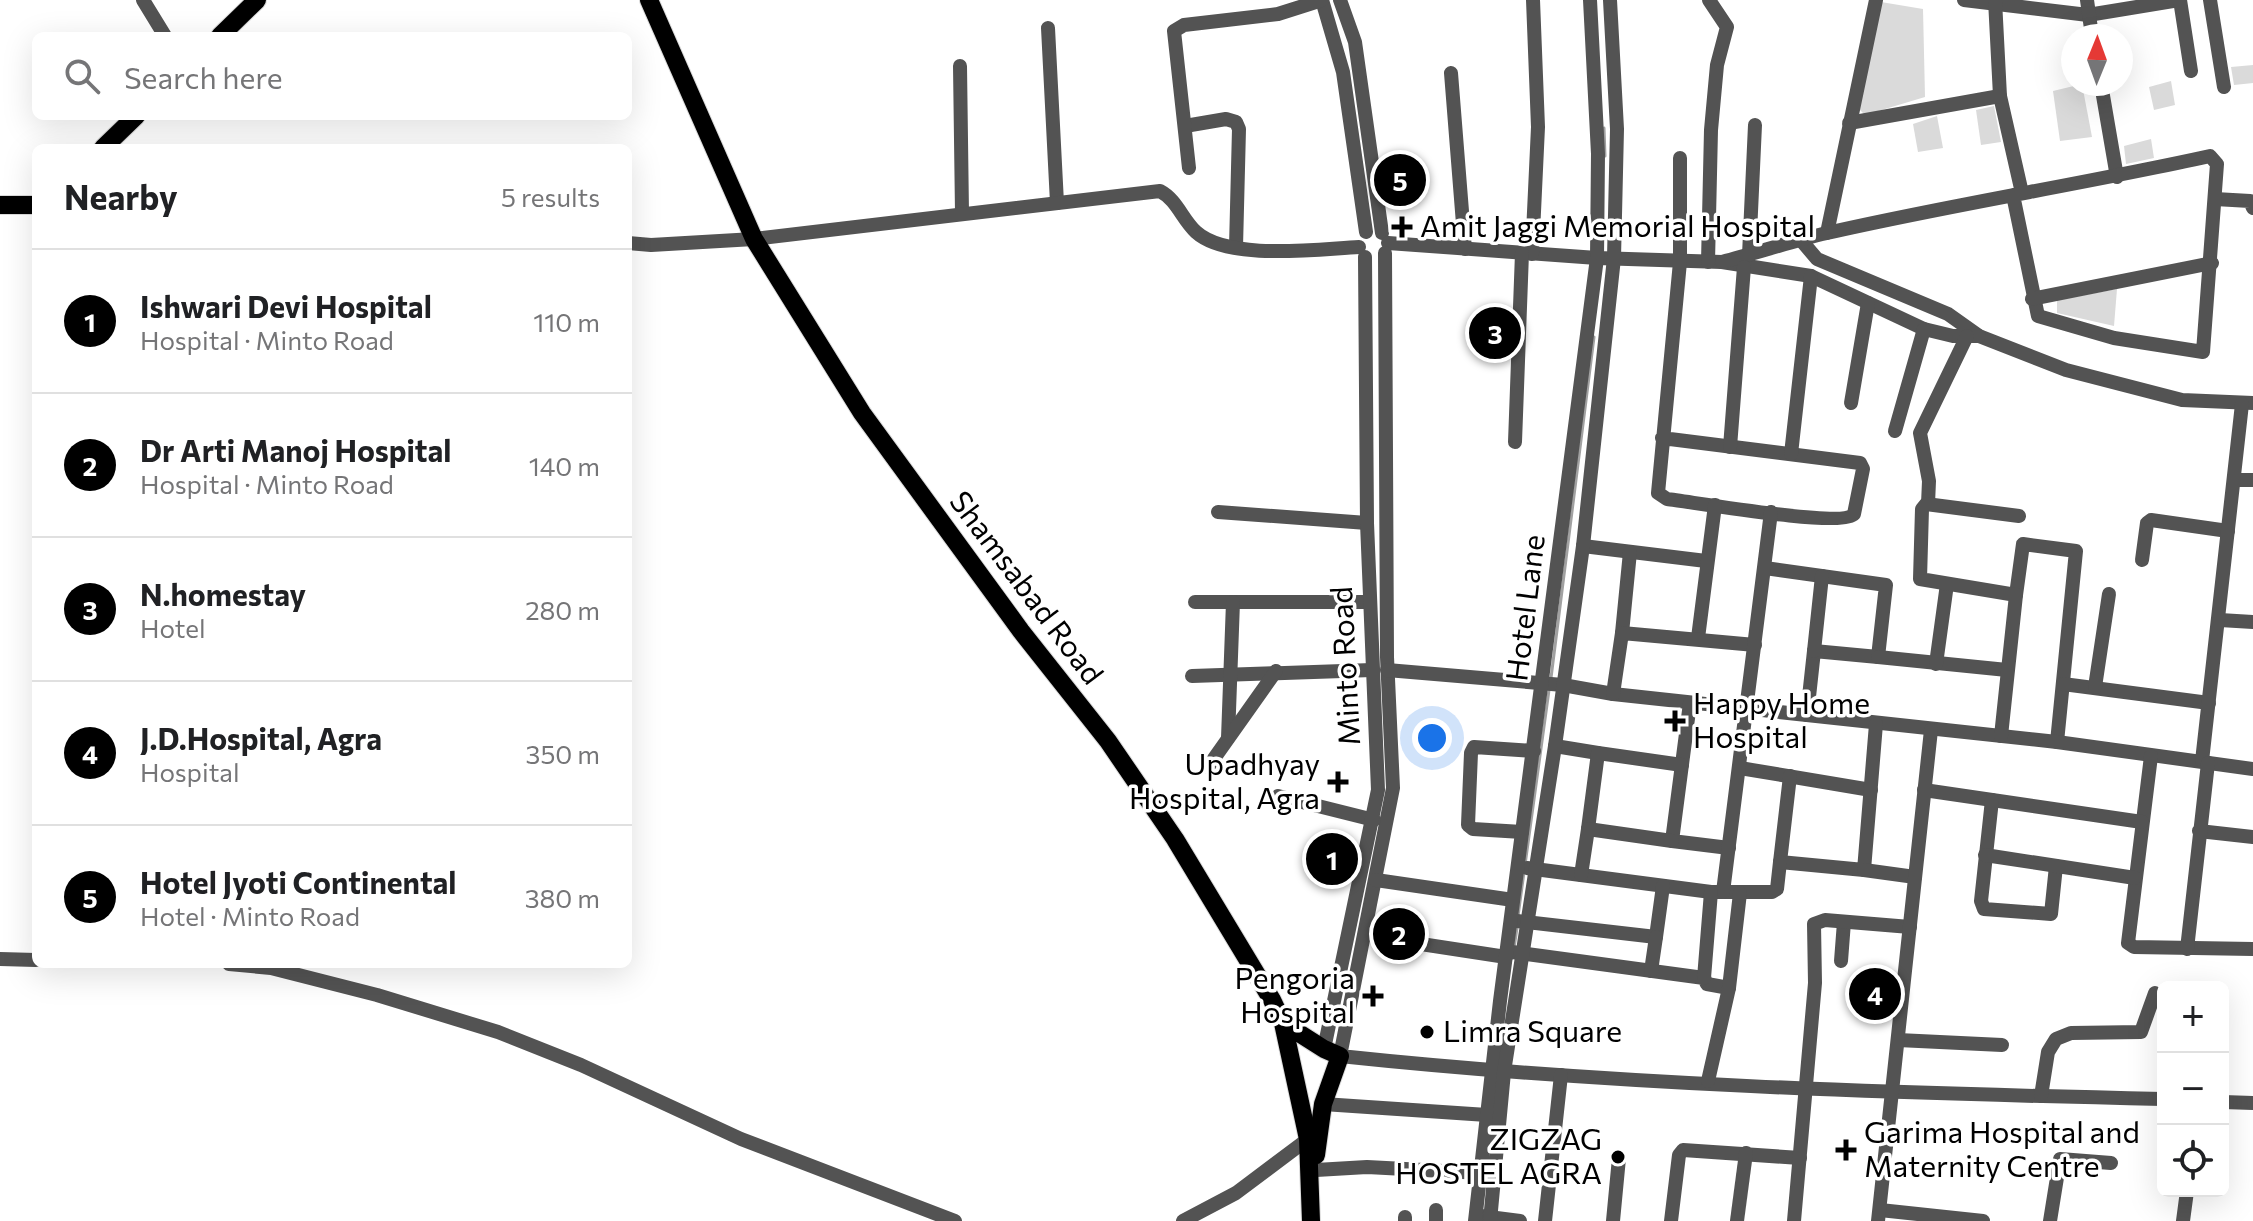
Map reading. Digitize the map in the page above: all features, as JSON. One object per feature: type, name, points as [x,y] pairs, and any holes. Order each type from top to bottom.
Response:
[{"type":"main road","points":[[224,32],[256,0]]},
{"type":"main road","name":"Shamsabad Road","points":[[649,0],[754,239],[862,413],[1021,631],[1108,741],[1175,839],[1283,1023],[1312,1138],[1322,1221]]},
{"type":"main road","points":[[107,144],[132,120]]},
{"type":"main road","points":[[0,205],[32,205]]},
{"type":"main road","points":[[1283,1023],[1332,1052]]},
{"type":"main road","name":"Minto Road","points":[[1312,1138],[1323,1104],[1332,1052]]},
{"type":"main road","name":"Shamsabad Road","points":[[1311,1221],[1312,1138]]},
{"type":"street","points":[[143,0],[163,32]]},
{"type":"street","points":[[1189,168],[1172,43],[1178,27],[1278,14],[1322,0],[1343,72],[1366,232],[1362,252]]},
{"type":"street","name":"Minto Road","points":[[1332,1052],[1374,820],[1379,760],[1385,243],[1355,42],[1340,0]]},
{"type":"street","points":[[1515,442],[1538,127],[1533,0]]},
{"type":"street","name":"Hotel Lane","points":[[1518,921],[1513,900],[1528,869],[1522,832],[1597,258],[1598,154],[1590,0]]},
{"type":"street","points":[[1483,1218],[1511,954],[1555,746],[1583,546],[1614,258],[1617,129],[1610,0]]},
{"type":"street","points":[[1709,0],[1727,27],[1717,65],[1711,130],[1715,262]]},
{"type":"street","points":[[1827,233],[1876,0]]},
{"type":"street","points":[[1964,0],[2088,8],[2180,0],[2191,71]]},
{"type":"street","points":[[2210,0],[2224,87]]},
{"type":"street","points":[[1746,261],[1800,239],[2017,194],[2214,157],[2217,164],[2205,347],[2198,353],[2114,338],[2040,317],[2032,299],[2017,194],[2000,96],[1995,2]]},
{"type":"street","points":[[1048,28],[1057,203]]},
{"type":"street","points":[[960,66],[962,213]]},
{"type":"street","points":[[1451,73],[1465,249]]},
{"type":"street","points":[[1849,123],[2000,96]]},
{"type":"street","points":[[2103,96],[2117,177]]},
{"type":"street","points":[[1185,126],[1226,119],[1236,122],[1239,129],[1236,247]]},
{"type":"street","points":[[1730,447],[1755,125]]},
{"type":"street","points":[[1662,438],[1860,463],[1863,469],[1854,514],[1843,520],[1660,497],[1657,488],[1662,438],[1680,262],[1680,158]]},
{"type":"street","points":[[632,243],[754,239],[1160,191],[1170,196],[1196,232],[1218,245],[1362,252],[1377,259],[1385,243]]},
{"type":"street","points":[[2215,199],[2250,201],[2253,208]]},
{"type":"street","points":[[1366,232],[1385,243],[1527,254],[1680,262],[1746,261],[1811,276],[1924,329],[1973,336],[2107,382],[2182,400],[2248,404],[2228,531],[2187,949]]},
{"type":"street","points":[[1800,239],[1817,259],[1948,314],[1973,336]]},
{"type":"street","name":"Minto Road","points":[[1332,1052],[1376,880],[1393,788],[1370,602],[1362,252]]},
{"type":"street","points":[[2032,299],[2212,263]]},
{"type":"street","points":[[1791,454],[1811,276]]},
{"type":"street","points":[[1851,403],[1868,303]]},
{"type":"street","points":[[1895,431],[1924,329]]},
{"type":"street","points":[[1928,504],[1929,481],[1920,433],[1973,336]]},
{"type":"street","points":[[2234,480],[2253,480]]},
{"type":"street","points":[[2016,595],[1918,577],[1922,509],[1928,504],[2019,516]]},
{"type":"street","points":[[1698,638],[1715,505]]},
{"type":"street","points":[[1218,512],[1367,523]]},
{"type":"street","points":[[1729,988],[1707,984],[1704,978],[1717,892],[1729,848],[1771,512]]},
{"type":"street","points":[[2142,560],[2147,523],[2151,520],[2228,531]]},
{"type":"street","points":[[2001,736],[2023,544],[2076,551],[2057,742]]},
{"type":"street","points":[[1583,546],[1706,561]]},
{"type":"street","points":[[1613,694],[1630,552]]},
{"type":"street","points":[[1765,568],[1886,585],[1878,657]]},
{"type":"street","points":[[1807,715],[1822,576]]},
{"type":"street","points":[[1936,664],[1947,584]]},
{"type":"street","points":[[2095,687],[2109,594]]},
{"type":"street","points":[[1195,602],[1370,602]]},
{"type":"street","points":[[1228,738],[1233,602]]},
{"type":"street","points":[[2220,620],[2253,622]]},
{"type":"street","points":[[1622,633],[1755,645]]},
{"type":"street","points":[[1814,651],[2007,670]]},
{"type":"street","points":[[1192,676],[1380,670],[1543,683],[1690,703],[2057,742],[2253,769]]},
{"type":"street","points":[[1208,767],[1276,671]]},
{"type":"street","points":[[2063,684],[2209,703]]},
{"type":"street","points":[[1672,841],[1690,703]]},
{"type":"street","points":[[1864,870],[1876,724]]},
{"type":"street","points":[[1931,730],[1879,1215],[1983,1221]]},
{"type":"street","points":[[1522,832],[1473,829],[1468,825],[1471,753],[1474,747],[1482,745],[1534,751]]},
{"type":"street","points":[[1555,746],[1682,765]]},
{"type":"street","points":[[1581,875],[1598,753]]},
{"type":"street","points":[[2151,756],[2135,878],[2130,946],[2253,949]]},
{"type":"street","points":[[1740,768],[1871,790]]},
{"type":"street","points":[[1528,869],[1717,892],[1775,891],[1790,776]]},
{"type":"street","points":[[1924,790],[2142,822]]},
{"type":"street","points":[[1278,796],[1374,820]]},
{"type":"street","points":[[1992,800],[1981,901],[1987,910],[2051,914],[2056,866]]},
{"type":"street","points":[[1588,829],[1729,848]]},
{"type":"street","points":[[2199,831],[2253,837]]},
{"type":"street","points":[[1985,855],[2135,878]]},
{"type":"street","points":[[1780,862],[1915,877]]},
{"type":"street","points":[[1376,880],[1513,900]]},
{"type":"street","points":[[1651,971],[1663,886]]},
{"type":"street","points":[[1708,1081],[1729,988],[1740,893]]},
{"type":"street","points":[[1794,1221],[1815,983],[1814,924],[1818,920],[1910,927]]},
{"type":"street","points":[[1518,921],[1656,937]]},
{"type":"street","points":[[1841,961],[1844,922]]},
{"type":"street","points":[[1421,944],[1704,978]]},
{"type":"street","points":[[0,959],[32,960]]},
{"type":"street","points":[[271,968],[377,995],[498,1032],[581,1065],[741,1139],[955,1221]]},
{"type":"street","points":[[2041,1096],[2048,1052],[2056,1039],[2071,1033],[2141,1032],[2155,993]]},
{"type":"street","points":[[1898,1040],[2002,1045]]},
{"type":"street","points":[[1332,1052],[1499,1072],[1893,1092],[2157,1099]]},
{"type":"street","points":[[1483,1218],[1481,1173],[1487,1115],[1499,1072]]},
{"type":"street","points":[[1545,1221],[1561,1075]]},
{"type":"street","points":[[2229,1102],[2253,1103]]},
{"type":"street","points":[[1323,1104],[1487,1115]]},
{"type":"street","points":[[1183,1221],[1236,1193],[1312,1138]]},
{"type":"street","points":[[1671,1221],[1680,1152],[1688,1149],[1800,1158]]},
{"type":"street","points":[[1737,1221],[1746,1153]]},
{"type":"street","points":[[1613,1221],[1619,1158]]},
{"type":"street","points":[[2050,1221],[2060,1159],[2111,1163]]},
{"type":"street","points":[[1316,1170],[1367,1167],[1481,1173]]},
{"type":"street","points":[[2183,1221],[2186,1197]]},
{"type":"street","points":[[1483,1218],[1520,1221]]},
{"type":"shaded area","points":[[1881,2],[1923,9],[1925,97],[1865,115],[1858,108]]},
{"type":"shaded area","points":[[2253,65],[2253,83],[2234,85],[2231,67]]},
{"type":"shaded area","points":[[2171,81],[2175,105],[2154,110],[2149,87]]},
{"type":"shaded area","points":[[2061,89],[2061,96],[2084,96],[2092,137],[2060,141],[2053,91]]},
{"type":"shaded area","points":[[1994,106],[2001,142],[1981,145],[1976,110]]},
{"type":"shaded area","points":[[1937,116],[1943,148],[1918,152],[1913,124]]},
{"type":"shaded area","points":[[2151,139],[2154,158],[2126,164],[2124,146]]},
{"type":"shaded area","points":[[2117,289],[2114,326],[2057,313],[2057,300]]},
{"type":"waterway","points":[[1604,128],[1605,156]]},
{"type":"waterway","points":[[1551,678],[1594,337]]},
{"type":"waterway","points":[[1525,865],[1549,690]]},
{"type":"waterway","points":[[1518,916],[1524,872]]},
{"type":"waterway","points":[[1514,948],[1517,928]]},
{"type":"place","name":"Hotel Jyoti Continental","points":[[1400,180]]},
{"type":"place","name":"Amit Jaggi Memorial Hospital","points":[[1402,227]]},
{"type":"place","name":"N.homestay","points":[[1495,333]]},
{"type":"place","name":"Happy Home Hospital","points":[[1675,721]]},
{"type":"place","name":"Upadhyay Hospital, Agra","points":[[1338,782]]},
{"type":"place","name":"Ishwari Devi Hospital","points":[[1332,859]]},
{"type":"place","name":"Dr Arti Manoj Hospital","points":[[1399,934]]},
{"type":"place","name":"J.D.Hospital, Agra","points":[[1875,994]]},
{"type":"place","name":"Pengoria Hospital","points":[[1373,996]]},
{"type":"place","name":"Limra Square","points":[[1427,1032]]},
{"type":"place","name":"Garima Hospital and Maternity Centre","points":[[1846,1150]]},
{"type":"place","name":"ZIGZAG HOSTEL AGRA","points":[[1618,1157]]}]
